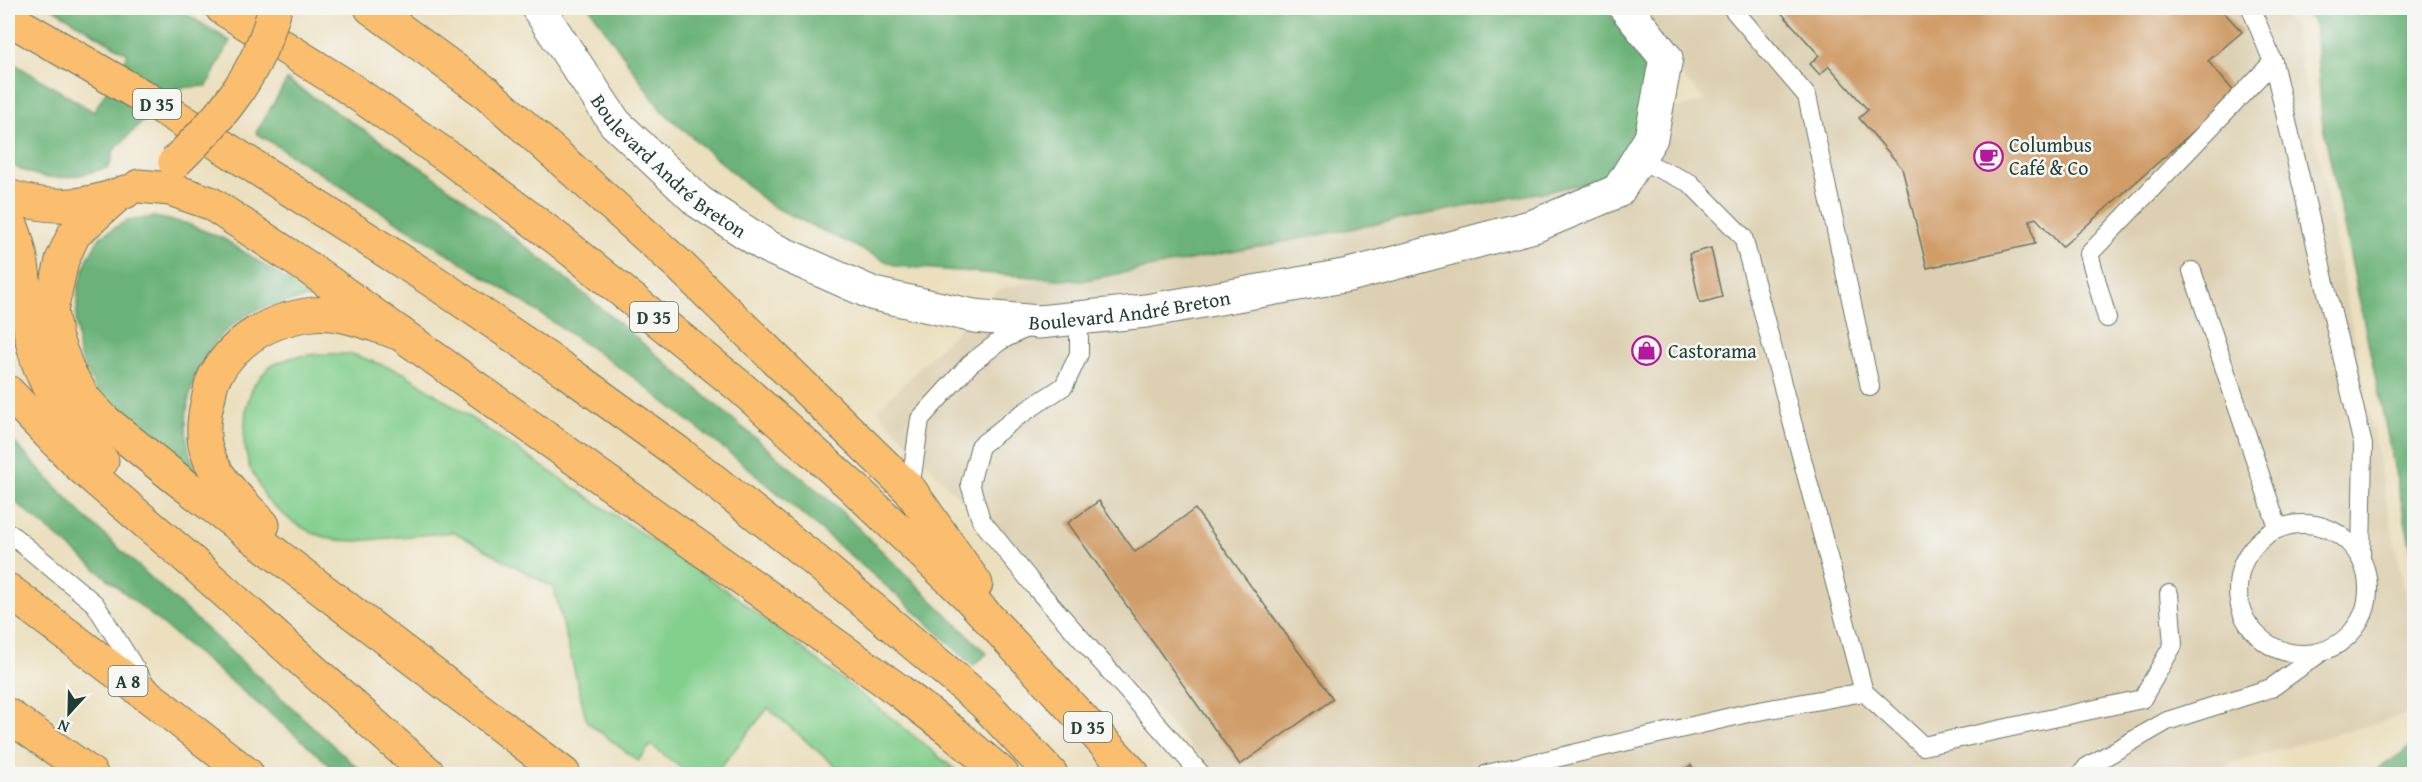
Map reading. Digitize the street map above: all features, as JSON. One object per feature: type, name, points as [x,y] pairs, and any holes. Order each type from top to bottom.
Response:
[{"type":"main road","name":"D 35","points":[[222,8],[343,84],[448,157],[559,240],[739,386],[854,488],[958,587],[1133,774]]},
{"type":"main road","points":[[275,8],[262,47],[250,72],[233,100],[207,132],[175,162],[128,190],[75,234],[62,260],[51,311],[56,339],[69,373],[85,400],[105,421],[177,480],[564,774]]},
{"type":"main road","points":[[371,8],[488,94],[644,233],[910,490],[1043,679]]},
{"type":"main road","name":"D 35","points":[[8,18],[161,107],[413,268],[567,372],[676,451],[812,557],[984,703],[1051,774]]},
{"type":"main road","points":[[8,196],[34,205],[75,206],[128,190],[170,189],[210,203],[401,333],[898,690],[1002,774]]},
{"type":"main road","points":[[8,218],[22,266],[31,336],[41,374],[59,408],[184,555]]},
{"type":"main road","points":[[377,630],[275,538],[224,483],[206,449],[205,414],[214,375],[239,344],[263,327],[314,314],[347,317],[401,333]]},
{"type":"main road","points":[[8,392],[81,467],[184,555],[429,774]]},
{"type":"main road","name":"A 8","points":[[8,590],[247,774]]},
{"type":"main road","points":[[8,715],[92,774]]},
{"type":"street","name":"Boulevard André Breton","points":[[538,8],[615,123],[699,202],[768,247],[874,294],[974,316],[1039,322],[1079,320],[1146,311],[1349,275],[1534,226],[1618,191],[1651,138],[1666,58],[1626,8]]},
{"type":"lane","points":[[1732,8],[1807,96],[1870,387]]},
{"type":"lane","points":[[2251,8],[2273,62],[2363,445],[2361,559]]},
{"type":"lane","points":[[2107,318],[2089,254],[2273,62]]},
{"type":"lane","points":[[1637,159],[1690,183],[1743,237],[1864,692],[1923,746],[2142,699],[2173,645],[2169,594]]},
{"type":"lane","points":[[2192,271],[2278,528]]},
{"type":"lane","points":[[1079,320],[1078,354],[1064,386],[1017,417],[980,446],[970,484],[981,520],[1036,588],[1201,774]]},
{"type":"lane","points":[[910,490],[920,419],[970,364],[1000,340],[1039,322]]},
{"type":"lane","points":[[2081,774],[2087,766],[2167,721],[2271,688],[2320,652],[2338,644],[2353,632],[2363,615],[2368,597],[2367,578],[2361,559],[2350,543],[2335,532],[2316,524],[2297,524],[2278,528],[2259,539],[2245,556],[2237,577],[2237,599],[2244,620],[2258,638],[2277,650],[2299,655],[2320,652]]},
{"type":"lane","points":[[8,531],[95,604],[156,702]]},
{"type":"lane","points":[[1487,774],[1748,713],[1864,692]]},
{"type":"shaded area","name":"Castorama","points":[[1622,8],[2277,8],[2293,25],[2414,640],[2414,713],[2232,762],[2218,774],[1216,774],[877,410],[998,290],[1705,101]]},
{"type":"green space","points":[[52,8],[177,8],[230,41],[207,86],[176,88],[114,150],[109,167],[69,177],[34,175],[8,163],[8,60],[94,112],[128,54]]},
{"type":"green space","points":[[590,8],[1604,8],[1652,63],[1635,132],[1609,179],[1081,281],[896,266],[770,205],[661,110]]},
{"type":"green space","points":[[2303,8],[2414,8],[2414,563],[2322,120],[2315,24]]},
{"type":"green space","points":[[287,80],[431,174],[551,266],[837,507],[987,654],[973,666],[906,603],[747,467],[633,377],[513,295],[256,133]]},
{"type":"green space","points":[[154,217],[185,223],[224,239],[313,297],[274,305],[251,313],[234,323],[208,353],[191,391],[186,431],[189,450],[202,484],[99,396],[79,355],[76,323],[78,287],[88,257],[101,236],[126,221]]},
{"type":"green space","points":[[352,354],[404,373],[736,597],[960,774],[844,774],[768,708],[715,774],[689,774],[651,745],[638,761],[587,722],[554,588],[454,532],[357,541],[335,540],[312,533],[291,521],[267,500],[249,466],[244,442],[246,408],[253,386],[270,366],[293,357]]},
{"type":"green space","points":[[8,436],[86,518],[364,774],[339,774],[304,742],[8,496]]},
{"type":"green space","points":[[2414,745],[2414,774],[2371,774]]},
{"type":"building","points":[[1777,8],[2220,8],[2242,32],[2208,61],[2236,94],[2062,247],[2036,218],[2030,220],[2035,244],[1927,268],[1902,168],[1859,118],[1868,110],[1829,66],[1820,75],[1810,64],[1819,55]]},
{"type":"building","points":[[1711,248],[1722,297],[1700,303],[1689,254]]},
{"type":"building","points":[[1099,501],[1135,552],[1195,509],[1333,699],[1240,765],[1068,523]]},
{"type":"building","points":[[1691,765],[1698,774],[1679,774]]},
{"type":"place","name":"Columbus Café & Co","points":[[1988,156]]},
{"type":"place","name":"Castorama","points":[[1647,350]]}]
